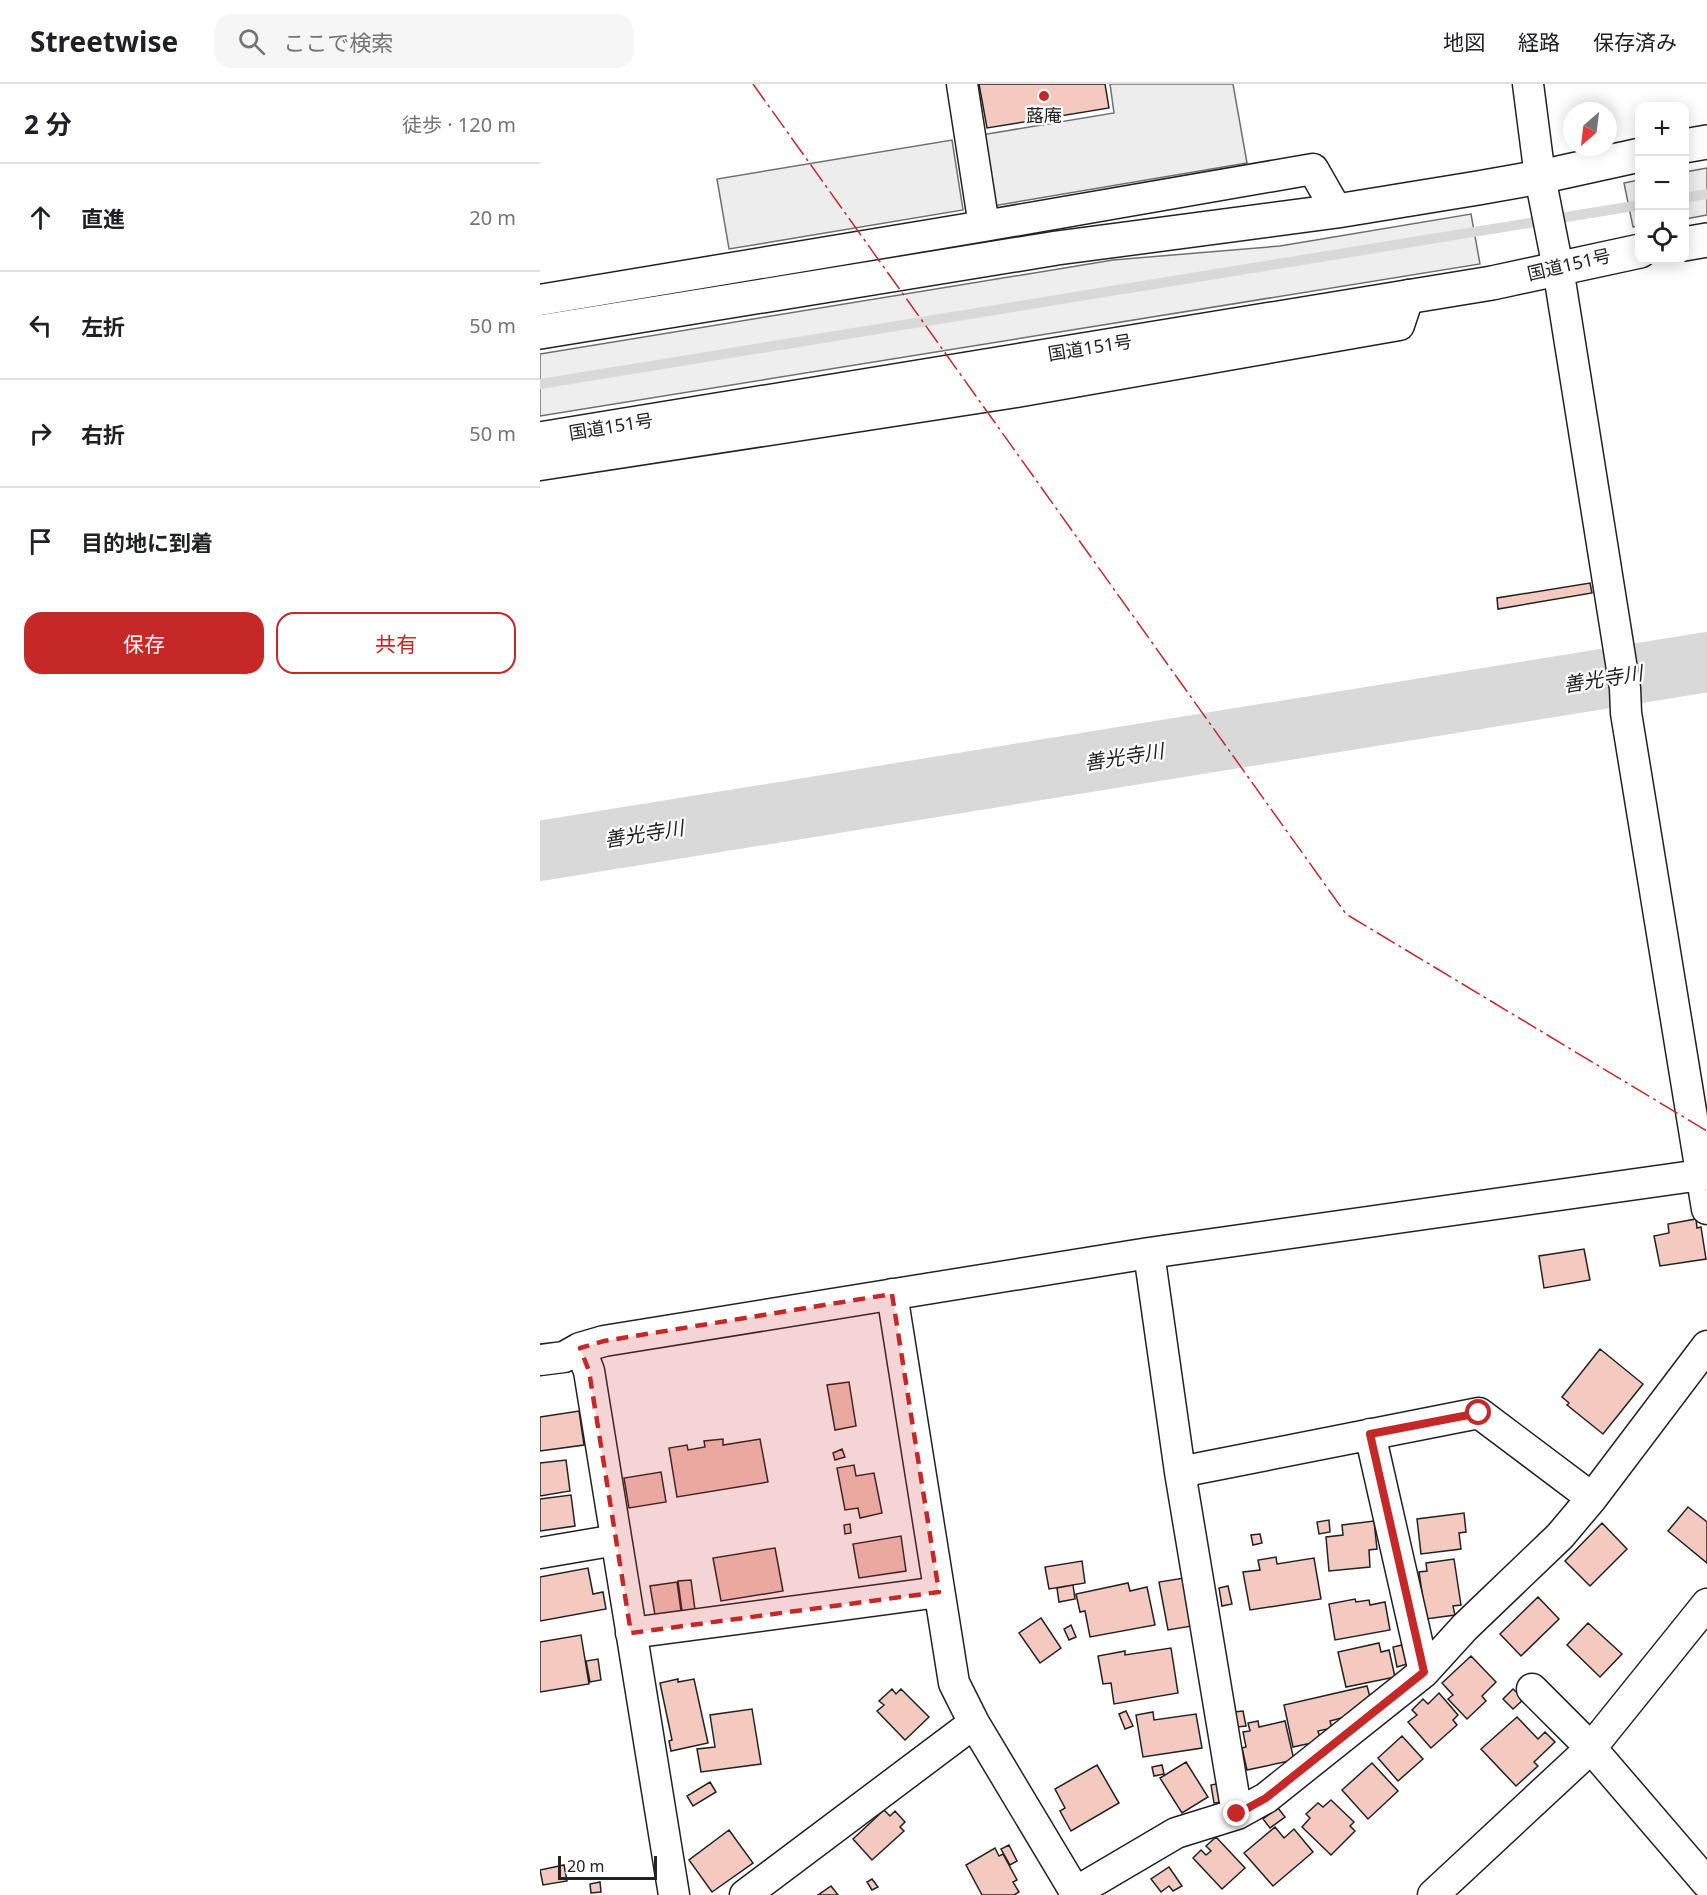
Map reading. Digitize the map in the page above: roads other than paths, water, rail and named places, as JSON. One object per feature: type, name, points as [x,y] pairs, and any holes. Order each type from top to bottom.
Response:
[{"type":"highway","points":[[540,332],[1057,248],[1337,211],[1540,177],[1635,156]]},
{"type":"highway","points":[[1689,243],[1707,240]]},
{"type":"highway","name":"国道151号","points":[[540,439],[1492,283],[1635,251]]},
{"type":"street","points":[[962,84],[984,226]]},
{"type":"street","points":[[1528,84],[1540,177],[1558,268],[1623,675],[1626,713],[1704,1174],[1707,1209]]},
{"type":"street","points":[[540,300],[1313,169],[1337,211]]},
{"type":"street","points":[[540,465],[1010,393],[1399,325],[1409,295]]},
{"type":"street","points":[[540,1359],[564,1357],[580,1348],[604,1341],[1149,1253],[1704,1174]]},
{"type":"street","points":[[1149,1253],[1180,1472],[1237,1814]]},
{"type":"street","points":[[892,1294],[954,1683],[974,1723],[1077,1895],[1086,1886],[1176,1833],[1237,1814],[1266,1798],[1424,1672],[1465,1627],[1560,1536],[1592,1498],[1707,1346]]},
{"type":"street","points":[[580,1348],[589,1371],[674,1895]]},
{"type":"street","points":[[1180,1472],[1479,1413],[1592,1498]]},
{"type":"street","points":[[1370,1434],[1424,1672]]},
{"type":"street","points":[[540,1552],[616,1540]]},
{"type":"street","points":[[631,1633],[939,1592]]},
{"type":"street","points":[[1433,1895],[1591,1748],[1707,1604]]},
{"type":"street","points":[[1532,1689],[1591,1748],[1707,1883]]},
{"type":"street","points":[[745,1895],[974,1723]]},
{"type":"waterway","points":[[1689,197],[1707,194]]},
{"type":"waterway","points":[[540,384],[1635,206]]},
{"type":"waterway","name":"善光寺川","points":[[540,851],[1707,662]]},
{"type":"place","name":"蕗庵","points":[[1044,96]]}]
